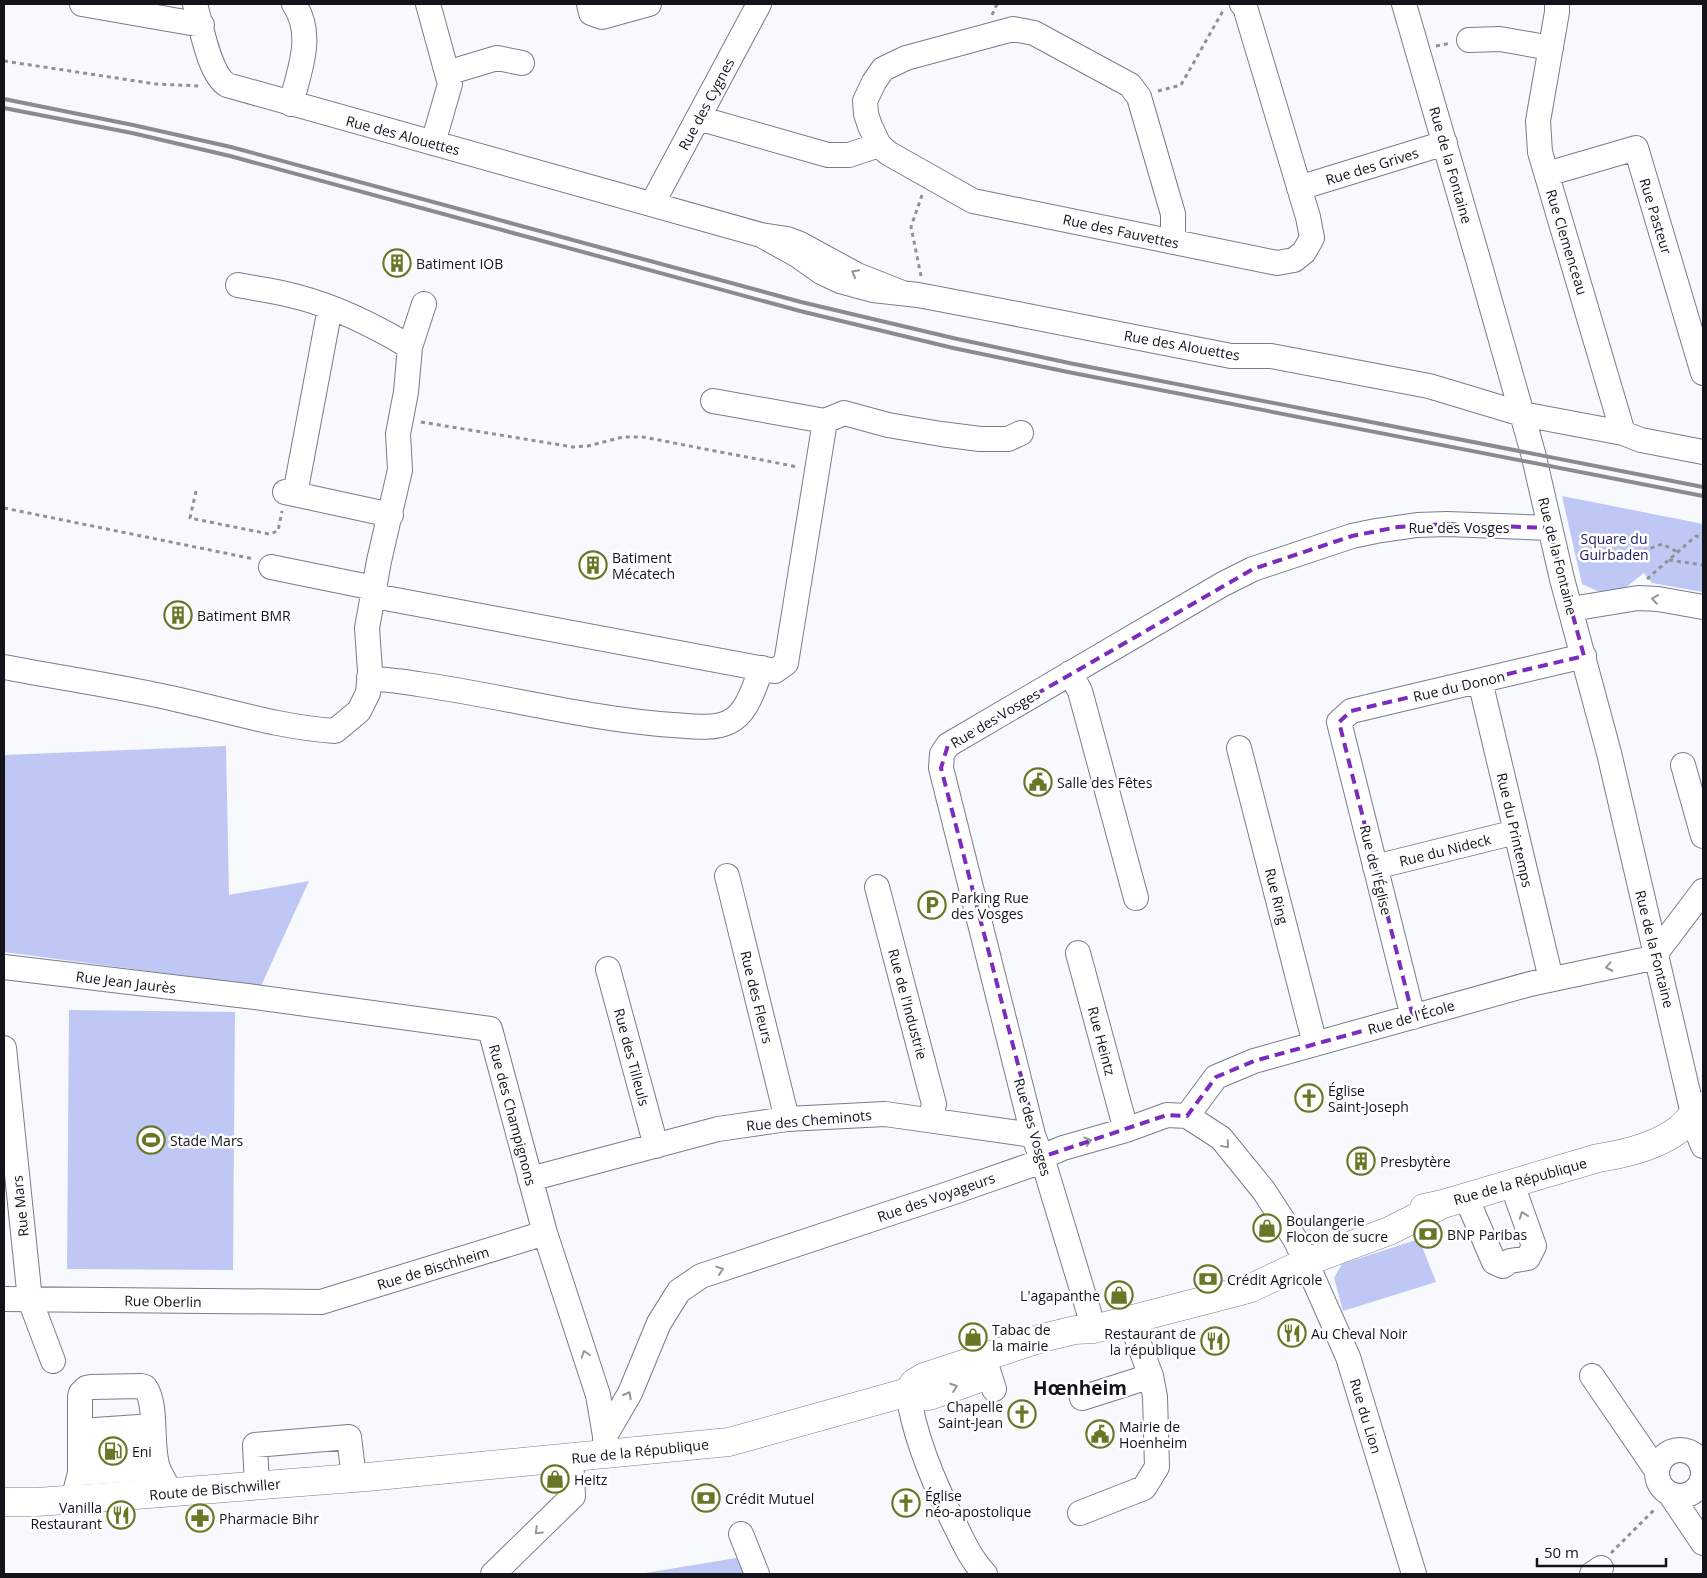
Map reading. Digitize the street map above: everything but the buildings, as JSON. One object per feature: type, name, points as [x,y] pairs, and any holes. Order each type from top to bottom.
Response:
[{"type":"main road","name":"Rue de la République","points":[[361,1478],[571,1458],[605,1445],[729,1442],[908,1392],[919,1396],[929,1396],[1060,1348],[1087,1335],[1094,1329],[1213,1297],[1270,1259],[1302,1253],[1392,1214],[1454,1201],[1598,1158],[1621,1155],[1652,1144],[1676,1131],[1698,1110]]},
{"type":"main road","name":"Route de Bischwiller","points":[[4,1502],[73,1500],[361,1478]]},
{"type":"street","points":[[82,4],[199,14],[212,66],[221,81]]},
{"type":"street","points":[[291,104],[305,44],[305,32],[302,21],[294,4]]},
{"type":"street","points":[[428,4],[450,84],[434,143]]},
{"type":"street","points":[[589,4],[591,12],[602,17],[649,4]]},
{"type":"street","name":"Rue des Cygnes","points":[[652,204],[759,4]]},
{"type":"street","name":"Rue des Fauvettes","points":[[879,144],[888,153],[973,201],[1277,263],[1294,260],[1304,252],[1312,238],[1245,7],[1242,4]]},
{"type":"street","name":"Rue de la Fontaine","points":[[1404,4],[1522,414],[1549,528],[1606,744],[1656,955],[1698,1110],[1700,1140],[1703,1146]]},
{"type":"street","name":"Rue Clemenceau","points":[[1557,4],[1538,121],[1540,152],[1623,432]]},
{"type":"street","points":[[698,118],[828,155],[849,155],[879,144],[868,120],[864,101],[883,69],[906,58],[1013,29],[1034,33],[1130,85],[1139,97],[1173,214],[1173,242]]},
{"type":"street","points":[[1469,40],[1500,38],[1551,48]]},
{"type":"street","points":[[447,73],[497,58],[522,64]]},
{"type":"street","name":"Rue des Alouettes","points":[[221,81],[227,85],[291,104],[761,234],[787,239],[857,275],[900,292],[1231,356],[1271,356],[1428,386],[1522,414],[1623,432],[1641,440],[1703,452]]},
{"type":"street","name":"Rue des Grives","points":[[1299,188],[1445,144]]},
{"type":"street","name":"Rue Pasteur","points":[[1547,174],[1636,148],[1703,373]]},
{"type":"street","points":[[238,285],[298,297],[330,308],[389,334],[410,347]]},
{"type":"street","points":[[4,667],[177,699],[302,729],[335,731],[359,711],[368,693],[367,628],[378,561],[391,515],[400,470],[398,434],[406,392],[410,347],[424,304]]},
{"type":"street","points":[[330,308],[290,493],[391,515]]},
{"type":"street","points":[[713,401],[825,421],[844,414],[888,425],[959,430],[980,439],[1008,439],[1021,433]]},
{"type":"street","points":[[266,564],[374,588],[380,597],[775,671],[786,663],[825,421]]},
{"type":"street","name":"Rue des Vosges","points":[[1094,1329],[1042,1157],[1033,1135],[941,768],[942,754],[948,745],[1223,584],[1253,569],[1352,536],[1376,530],[1417,525],[1454,524],[1549,528]]},
{"type":"street","points":[[1571,609],[1638,598],[1658,599],[1703,608]]},
{"type":"street","name":"Rue du Donon","points":[[1339,722],[1351,710],[1584,656]]},
{"type":"street","points":[[369,678],[419,684],[556,709],[656,724],[703,726],[722,725],[737,717],[747,703],[762,668]]},
{"type":"street","points":[[1070,673],[1080,691],[1136,898]]},
{"type":"street","name":"Rue du Printemps","points":[[1480,681],[1551,979]]},
{"type":"street","name":"Rue de l'Église","points":[[1339,722],[1413,1017]]},
{"type":"street","name":"Rue Ring","points":[[1239,748],[1316,1044]]},
{"type":"street","points":[[1682,765],[1703,836]]},
{"type":"street","name":"Rue du Nideck","points":[[1375,867],[1516,832]]},
{"type":"street","name":"Rue des Fleurs","points":[[727,876],[787,1119]]},
{"type":"street","name":"Rue de l'Industrie","points":[[877,887],[934,1104],[930,1120]]},
{"type":"street","points":[[1656,955],[1703,891]]},
{"type":"street","name":"Rue Heintz","points":[[1078,953],[1126,1130]]},
{"type":"street","name":"Rue de l'École","points":[[1187,1116],[1216,1077],[1254,1061],[1551,979],[1656,955]]},
{"type":"street","name":"Rue Jean Jaurès","points":[[4,967],[247,996]]},
{"type":"street","name":"Rue des Tilleuls","points":[[608,969],[656,1146]]},
{"type":"street","name":"Rue des Champignons","points":[[247,996],[490,1029],[545,1233],[598,1395],[605,1445]]},
{"type":"street","name":"Rue Mars","points":[[4,1055],[10,1171],[30,1300],[53,1360]]},
{"type":"street","name":"Rue des Cheminots","points":[[530,1180],[718,1129],[787,1119],[885,1114],[1033,1135]]},
{"type":"street","name":"Rue des Voyageurs","points":[[605,1445],[630,1393],[659,1323],[679,1291],[701,1276],[1034,1164],[1042,1157],[1063,1148],[1126,1130],[1167,1115],[1187,1116]]},
{"type":"street","points":[[1187,1116],[1221,1138],[1264,1191],[1302,1253]]},
{"type":"street","points":[[1454,1201],[1494,1262],[1503,1266],[1510,1261],[1528,1258],[1534,1246],[1512,1184]]},
{"type":"street","name":"Rue de Bischheim","points":[[321,1302],[545,1233]]},
{"type":"street","name":"Rue du Lion","points":[[1302,1253],[1348,1357],[1414,1574]]},
{"type":"street","name":"Rue Oberlin","points":[[4,1300],[321,1302]]},
{"type":"street","points":[[1080,1513],[1144,1488],[1157,1467],[1155,1396],[1151,1376],[1130,1320]]},
{"type":"street","points":[[1082,1398],[1151,1376]]},
{"type":"street","points":[[1592,1376],[1657,1471]]},
{"type":"street","points":[[73,1500],[81,1452],[81,1393],[86,1388],[91,1387],[145,1387],[150,1398],[155,1447],[171,1492]]},
{"type":"street","points":[[908,1392],[913,1416],[936,1462],[939,1493],[975,1564],[985,1574]]},
{"type":"street","points":[[257,1486],[255,1445],[349,1437],[361,1478]]},
{"type":"street","points":[[81,1452],[155,1447]]},
{"type":"street","points":[[81,1452],[155,1447]]},
{"type":"street","points":[[1688,1498],[1701,1483],[1703,1470],[1696,1456],[1683,1450],[1668,1452],[1658,1464],[1657,1471],[1660,1484],[1688,1498],[1703,1543]]},
{"type":"street","points":[[493,1574],[573,1496],[571,1458]]},
{"type":"street","points":[[741,1534],[757,1574]]},
{"type":"path","points":[[1139,97],[1181,85],[1226,4]]},
{"type":"path","points":[[1418,51],[1469,40]]},
{"type":"path","points":[[4,61],[156,84],[200,86],[221,81]]},
{"type":"path","points":[[926,296],[911,227],[928,176]]},
{"type":"path","points":[[416,421],[573,447],[588,446],[623,437],[643,437],[804,468]]},
{"type":"path","points":[[4,508],[266,564]]},
{"type":"path","points":[[1638,598],[1648,577],[1696,536],[1703,537]]},
{"type":"path","points":[[1597,552],[1624,558],[1662,544],[1678,552]]},
{"type":"path","points":[[1669,560],[1703,565]]},
{"type":"path","points":[[1596,1571],[1615,1556],[1612,1552],[1688,1498]]},
{"type":"highlighted area","points":[[1447,524],[1549,528],[1584,656],[1351,711],[1339,722],[1413,1017],[1254,1061],[1216,1077],[1187,1116],[1167,1115],[1042,1157],[941,768],[948,745],[1253,569],[1352,536],[1398,527]]},
{"type":"green space","name":"Square du Guirbaden","points":[[1562,496],[1703,524],[1703,592],[1652,583],[1644,573],[1625,588],[1602,593],[1582,584]]},
{"type":"green space","points":[[226,746],[229,895],[309,881],[261,986],[4,952],[4,755]]},
{"type":"green space","name":"Stade Mars","points":[[69,1010],[235,1012],[233,1270],[67,1269]]},
{"type":"green space","points":[[1419,1239],[1436,1282],[1343,1311],[1334,1278],[1342,1264]]},
{"type":"green space","points":[[742,1557],[748,1574],[639,1574]]},
{"type":"railway","points":[[4,99],[231,147],[801,302],[953,338],[1069,363],[1703,487]]},
{"type":"railway","points":[[4,108],[132,133],[230,156],[800,311],[953,348],[1703,496]]},
{"type":"place","name":"Batiment IOB","points":[[397,263]]},
{"type":"place","name":"Batiment Mécatech","points":[[593,565]]},
{"type":"place","name":"Batiment BMR","points":[[178,615]]},
{"type":"place","name":"Salle des Fêtes","points":[[1038,782]]},
{"type":"place","name":"Parking Rue des Vosges","points":[[932,905]]},
{"type":"place","name":"Église Saint-Joseph","points":[[1309,1098]]},
{"type":"place","name":"Stade Mars","points":[[151,1140]]},
{"type":"place","name":"Presbytère","points":[[1361,1161]]},
{"type":"place","name":"Boulangerie Flocon de sucre","points":[[1267,1228]]},
{"type":"place","name":"BNP Paribas","points":[[1428,1234]]},
{"type":"place","name":"Crédit Agricole","points":[[1208,1279]]},
{"type":"place","name":"L'agapanthe","points":[[1119,1295]]},
{"type":"place","name":"Au Cheval Noir","points":[[1292,1333]]},
{"type":"place","name":"Tabac de la mairie","points":[[973,1337]]},
{"type":"place","name":"Restaurant de la république","points":[[1215,1341]]},
{"type":"place","name":"Chapelle Saint-Jean","points":[[1022,1414]]},
{"type":"place","name":"Mairie de Hoenheim","points":[[1100,1434]]},
{"type":"place","name":"Eni","points":[[113,1451]]},
{"type":"place","name":"Heitz","points":[[555,1479]]},
{"type":"place","name":"Crédit Mutuel","points":[[706,1498]]},
{"type":"place","name":"Église néo-apostolique","points":[[906,1503]]},
{"type":"place","name":"Vanilla Restaurant","points":[[121,1515]]},
{"type":"place","name":"Pharmacie Bihr","points":[[200,1518]]},
{"type":"district","name":"Hœnheim","points":[[1080,1388]]}]
